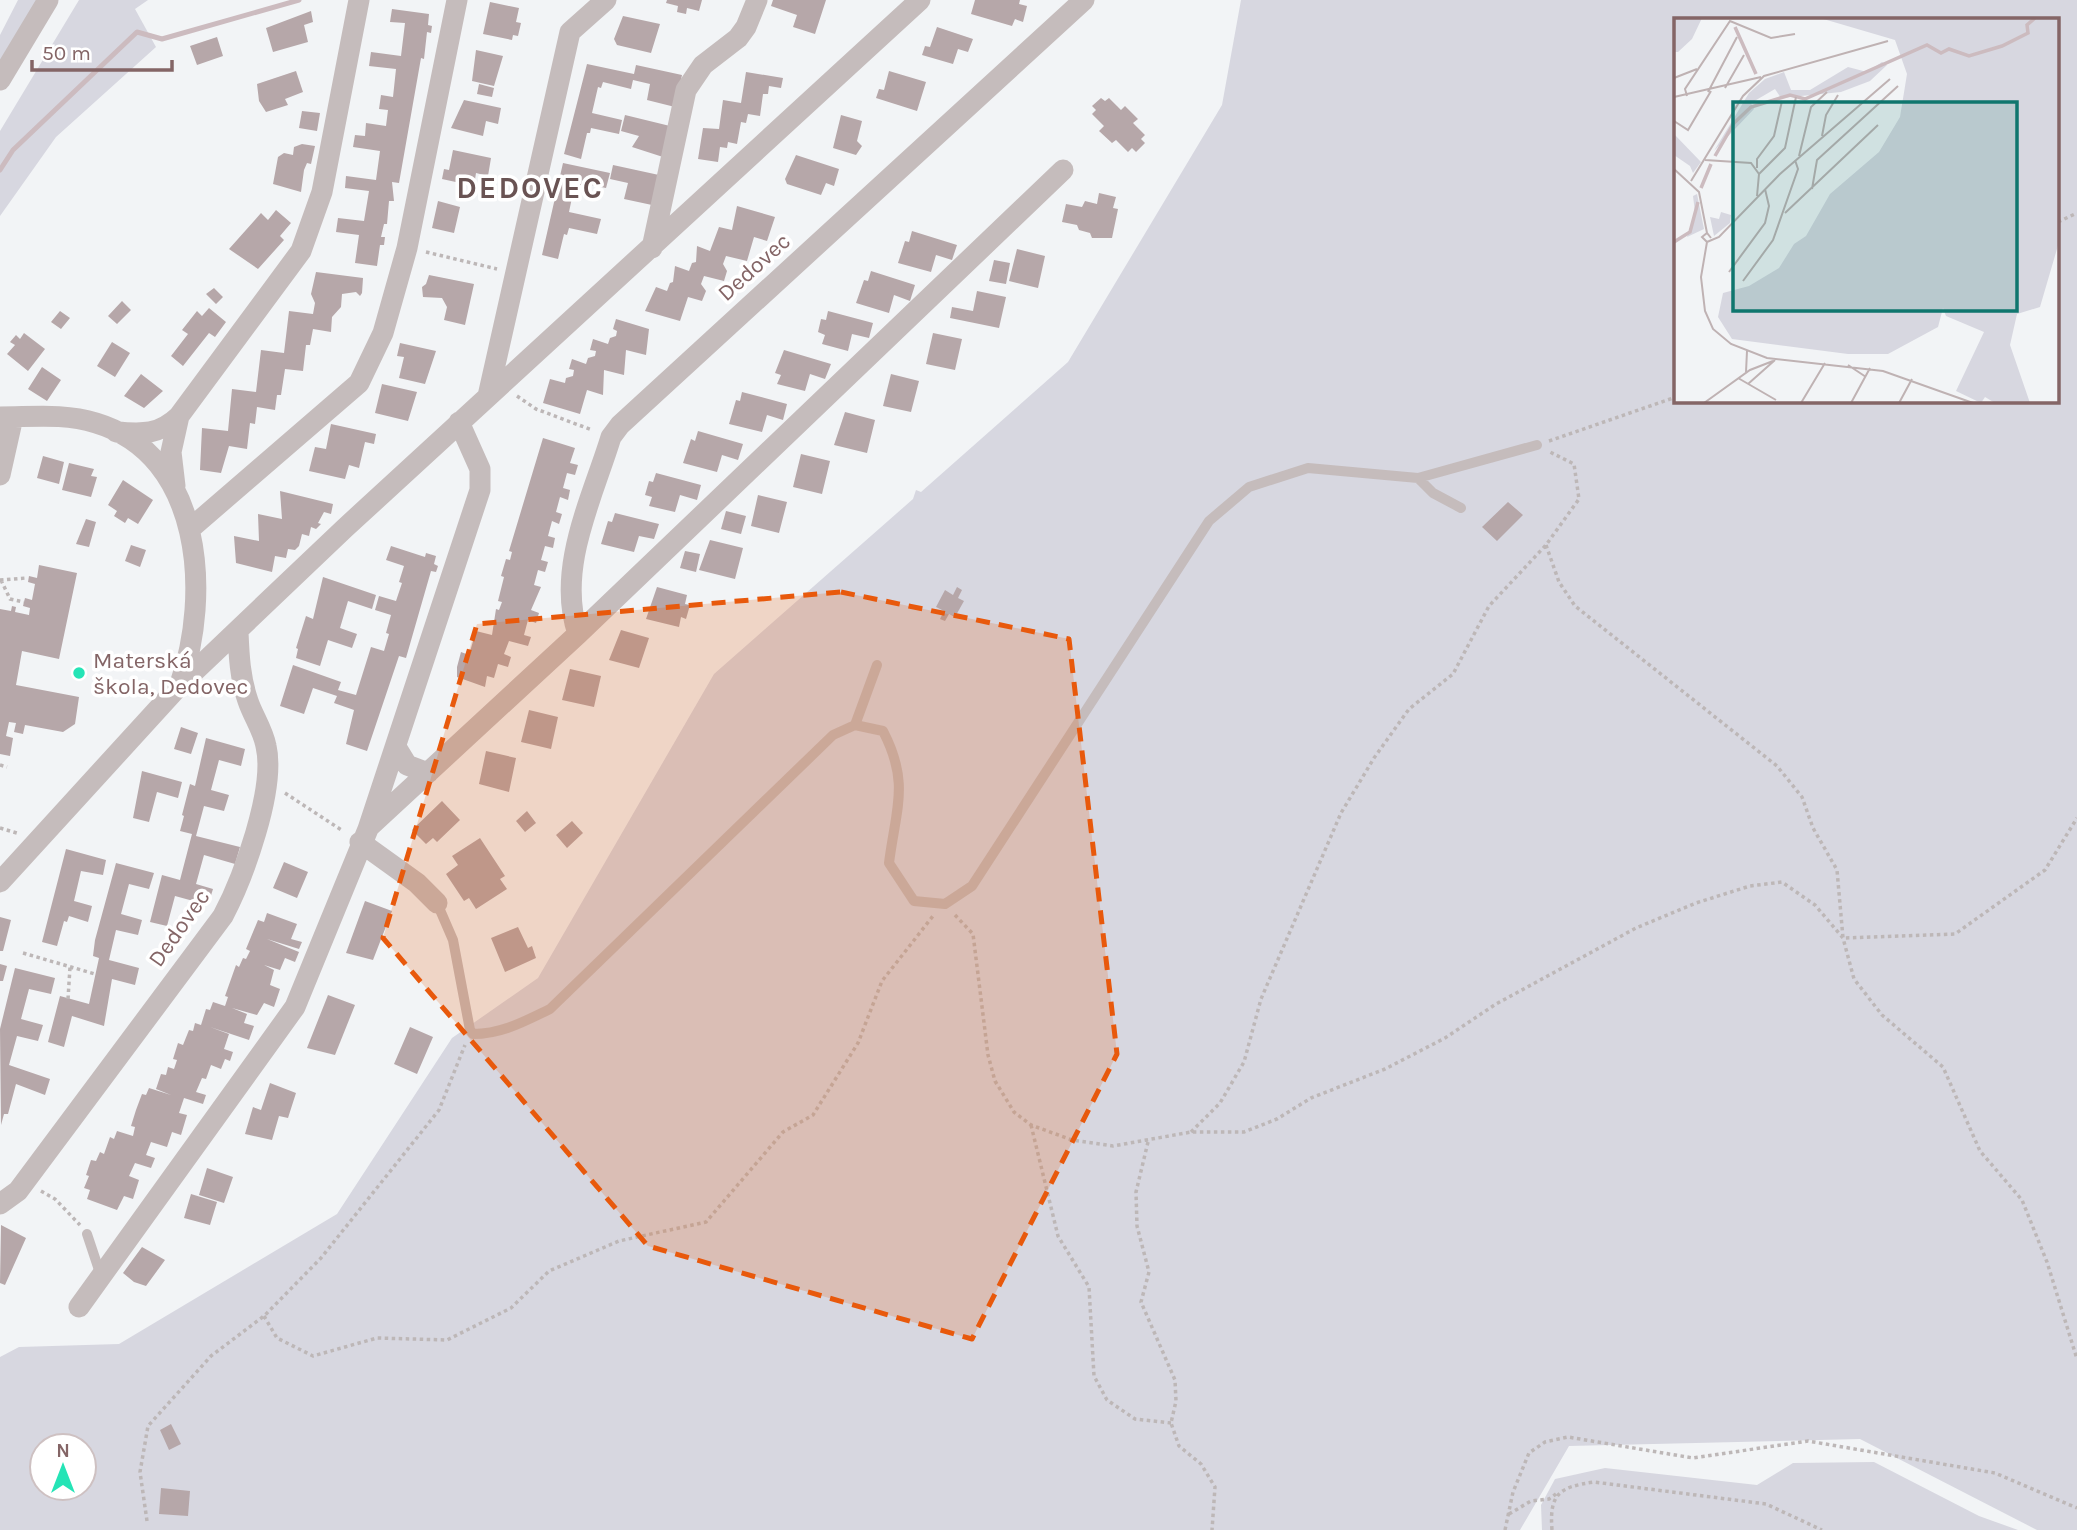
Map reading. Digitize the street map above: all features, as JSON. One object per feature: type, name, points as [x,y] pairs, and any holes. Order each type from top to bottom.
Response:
[{"type":"street","points":[[0,80],[48,0]]},
{"type":"street","points":[[0,475],[7,417],[73,418],[116,432],[154,433],[167,427],[179,416],[302,250],[322,192],[359,0]]},
{"type":"street","points":[[191,528],[359,383],[383,332],[407,248],[457,0]]},
{"type":"street","points":[[494,390],[516,274],[570,32],[606,0]]},
{"type":"street","points":[[652,248],[686,90],[703,65],[738,38],[746,27],[757,0]]},
{"type":"street","points":[[0,882],[179,686],[459,422],[920,0]]},
{"type":"street","name":"Dedovec","points":[[578,634],[572,616],[572,565],[611,437],[620,425],[1084,0]]},
{"type":"street","points":[[364,836],[1063,170]]},
{"type":"street","points":[[176,492],[171,452],[179,416]]},
{"type":"street","points":[[79,1307],[295,1007],[364,836],[396,747],[480,491],[480,468],[459,422]]},
{"type":"street","points":[[116,432],[154,461],[176,492],[191,528],[194,622],[179,686]]},
{"type":"street","name":"Dedovec","points":[[0,1204],[12,1197],[23,1184],[223,916],[238,886],[253,841],[266,781],[266,744],[248,702],[239,670],[237,632]]},
{"type":"street","points":[[396,747],[407,765],[428,773]]},
{"type":"street","points":[[364,836],[437,903]]},
{"type":"lane","points":[[437,903],[453,940],[470,1030],[473,1034],[490,1034],[509,1029],[550,1009],[833,735],[855,725],[883,731],[896,755],[902,794],[889,863],[914,901],[945,904],[972,886],[1209,521],[1249,487],[1308,468],[1418,478],[1537,445]]},
{"type":"lane","points":[[1418,478],[1433,493],[1461,508]]},
{"type":"lane","points":[[855,725],[877,665]]},
{"type":"lane","points":[[87,1234],[101,1276]]},
{"type":"path","points":[[2060,221],[2077,213]]},
{"type":"path","points":[[407,248],[516,274]]},
{"type":"path","points":[[494,390],[611,437]]},
{"type":"path","points":[[1537,445],[1674,398]]},
{"type":"path","points":[[1191,1132],[1220,1102],[1244,1062],[1261,999],[1341,813],[1409,709],[1453,674],[1489,606],[1546,545],[1579,499],[1574,464],[1537,445]]},
{"type":"path","points":[[1546,545],[1559,582],[1575,606],[1777,766],[1802,797],[1813,828],[1837,870],[1843,938],[1854,979],[1882,1015],[1943,1067],[1980,1152],[2021,1200],[2047,1262],[2077,1359]]},
{"type":"path","points":[[24,602],[10,599],[1,580],[26,578]]},
{"type":"path","points":[[0,765],[7,767]]},
{"type":"path","points":[[266,781],[364,836]]},
{"type":"path","points":[[1843,938],[1955,934],[2045,870],[2077,818]]},
{"type":"path","points":[[264,1316],[277,1338],[313,1356],[377,1338],[447,1340],[511,1308],[549,1271],[619,1241],[706,1222],[783,1132],[813,1115],[858,1043],[882,981],[914,937],[945,904],[973,934],[988,1055],[995,1081],[1014,1112],[1031,1125],[1072,1140],[1113,1146],[1148,1142],[1191,1132],[1244,1132],[1277,1119],[1311,1098],[1385,1069],[1445,1038],[1496,1004],[1636,928],[1696,903],[1750,886],[1782,882],[1815,905],[1843,938]]},
{"type":"path","points":[[23,953],[95,974]]},
{"type":"path","points":[[68,999],[70,967]]},
{"type":"path","points":[[147,1521],[140,1472],[148,1426],[211,1356],[264,1316],[321,1258],[439,1110],[470,1030]]},
{"type":"path","points":[[1031,1125],[1058,1236],[1089,1287],[1094,1376],[1108,1399],[1135,1419],[1171,1423]]},
{"type":"path","points":[[1148,1142],[1136,1192],[1137,1226],[1149,1272],[1141,1303],[1175,1380],[1176,1401],[1171,1423],[1179,1446],[1201,1464],[1216,1487],[1212,1530]]},
{"type":"path","points":[[23,1184],[55,1199],[87,1234]]},
{"type":"path","points":[[1505,1530],[1519,1474],[1529,1453],[1545,1442],[1568,1437],[1693,1458],[1808,1441],[1995,1473],[2077,1508]]},
{"type":"path","points":[[1508,1514],[1531,1501],[1549,1499],[1567,1486],[1594,1482],[1766,1504],[1822,1530]]},
{"type":"path","points":[[1552,1530],[1551,1515],[1558,1493]]},
{"type":"highlighted area","points":[[841,592],[1069,639],[1117,1054],[972,1339],[648,1246],[383,938],[477,624]]},
{"type":"shaded area","points":[[18,0],[48,0],[0,80],[0,35]]},
{"type":"shaded area","points":[[79,0],[148,0],[135,9],[156,47],[56,137],[0,216],[0,131]]},
{"type":"shaded area","points":[[1241,0],[2077,0],[2077,1530],[2037,1530],[1860,1439],[1569,1446],[1520,1530],[0,1530],[0,1357],[19,1347],[119,1344],[337,1214],[452,1038],[538,978],[714,674],[913,499],[916,490],[921,492],[1068,362],[1222,105]]},
{"type":"shaded area","points":[[1874,1462],[1979,1516],[2018,1530],[1542,1530],[1541,1505],[1555,1479],[1605,1468],[1757,1485],[1793,1463]]},
{"type":"building","points":[[667,0],[702,0],[699,11],[687,8],[686,14],[677,12],[678,6],[666,3]]},
{"type":"building","points":[[773,0],[826,0],[815,34],[793,27],[797,15],[771,6]]},
{"type":"building","points":[[975,0],[1020,0],[1019,4],[1027,6],[1023,22],[1015,19],[1012,26],[971,14]]},
{"type":"building","points":[[490,2],[519,8],[516,22],[521,23],[518,36],[513,35],[512,40],[483,34]]},
{"type":"building","points":[[392,9],[429,14],[428,25],[432,26],[431,33],[427,32],[424,59],[421,58],[399,183],[392,182],[394,201],[389,201],[387,224],[384,224],[381,237],[385,237],[384,245],[380,245],[377,266],[355,263],[359,235],[336,232],[338,218],[364,221],[369,191],[345,188],[346,176],[376,180],[380,151],[353,147],[355,135],[365,136],[366,123],[386,126],[388,110],[379,109],[381,95],[393,97],[396,69],[369,66],[371,52],[401,56],[405,23],[390,22]]},
{"type":"building","points":[[311,11],[313,22],[304,25],[308,42],[273,52],[266,28]]},
{"type":"building","points":[[623,16],[660,24],[651,53],[617,45],[614,39]]},
{"type":"building","points":[[937,27],[973,39],[968,52],[958,49],[953,64],[922,55],[925,46],[930,47]]},
{"type":"building","points":[[217,37],[223,56],[197,65],[190,46]]},
{"type":"building","points":[[476,50],[503,56],[494,86],[472,81]]},
{"type":"building","points":[[587,64],[634,74],[636,65],[682,75],[675,107],[647,100],[650,84],[633,80],[631,89],[603,82],[601,88],[598,87],[592,113],[622,120],[619,134],[591,128],[590,133],[587,133],[581,159],[564,154]]},
{"type":"building","points":[[296,71],[303,92],[285,99],[288,105],[266,112],[259,101],[257,84]]},
{"type":"building","points":[[889,71],[926,82],[917,111],[876,98],[879,89],[884,90]]},
{"type":"building","points":[[746,72],[783,78],[781,88],[769,86],[768,94],[763,94],[760,116],[748,114],[746,123],[741,122],[737,144],[728,142],[727,148],[720,147],[718,162],[698,159],[703,128],[719,129],[723,100],[741,103]]},
{"type":"building","points":[[479,84],[494,88],[492,97],[477,94]]},
{"type":"building","points":[[1101,98],[1105,101],[1109,98],[1121,110],[1125,106],[1138,119],[1133,123],[1145,135],[1141,139],[1145,143],[1136,152],[1132,148],[1128,152],[1116,140],[1112,143],[1099,131],[1104,126],[1092,114],[1096,110],[1092,106]]},
{"type":"building","points":[[464,100],[501,108],[498,124],[486,121],[483,136],[451,128]]},
{"type":"building","points":[[302,111],[320,113],[317,131],[299,128]]},
{"type":"building","points":[[625,115],[670,126],[663,157],[632,147],[639,136],[621,131]]},
{"type":"building","points":[[841,115],[862,121],[857,141],[862,146],[856,155],[833,148]]},
{"type":"building","points":[[302,144],[315,146],[311,164],[307,163],[304,170],[301,192],[273,184],[278,157],[284,153],[293,155],[294,147]]},
{"type":"building","points":[[453,150],[491,158],[488,176],[476,173],[474,186],[442,179],[444,169],[449,170]]},
{"type":"building","points":[[796,155],[839,169],[834,186],[826,183],[821,195],[787,184],[785,179]]},
{"type":"building","points":[[563,163],[610,173],[606,188],[582,183],[581,189],[574,188],[569,212],[601,219],[597,234],[569,228],[567,235],[564,234],[558,259],[542,255]]},
{"type":"building","points":[[613,165],[659,175],[652,205],[624,199],[628,183],[610,179]]},
{"type":"building","points":[[1099,193],[1116,197],[1113,208],[1118,209],[1112,238],[1092,238],[1090,233],[1079,230],[1077,225],[1062,222],[1066,204],[1082,207],[1085,201],[1097,204]]},
{"type":"building","points":[[438,201],[460,207],[454,233],[432,228]]},
{"type":"building","points":[[737,206],[775,217],[767,241],[754,237],[747,261],[726,256],[723,264],[727,271],[724,281],[704,276],[701,284],[706,291],[702,301],[688,297],[680,321],[645,311],[656,287],[667,291],[673,282],[675,266],[689,271],[692,263],[696,262],[697,246],[710,251],[719,227],[732,230]]},
{"type":"building","points":[[276,210],[291,223],[280,236],[284,240],[258,269],[229,249],[261,213],[268,220]]},
{"type":"building","points":[[912,231],[957,245],[952,260],[936,255],[931,272],[898,263],[905,241],[909,242]]},
{"type":"building","points":[[1017,249],[1045,256],[1038,288],[1009,281]]},
{"type":"building","points":[[994,260],[1010,263],[1006,284],[989,281]]},
{"type":"building","points":[[871,271],[915,285],[910,301],[894,295],[889,313],[856,303],[864,280],[868,281]]},
{"type":"building","points":[[316,272],[363,278],[362,293],[360,296],[356,292],[342,294],[341,307],[332,317],[331,332],[313,329],[310,345],[306,345],[303,371],[285,369],[281,395],[277,395],[275,410],[257,407],[255,424],[250,423],[247,449],[229,446],[221,473],[200,470],[202,428],[228,431],[232,389],[256,392],[261,350],[284,353],[289,311],[313,314],[315,303],[311,294]]},
{"type":"building","points":[[429,275],[474,284],[465,325],[444,320],[447,307],[442,298],[423,297],[422,287]]},
{"type":"building","points":[[214,288],[223,297],[216,304],[206,294]]},
{"type":"building","points":[[977,291],[1006,297],[999,328],[950,318],[952,307],[973,311]]},
{"type":"building","points":[[122,301],[131,310],[117,324],[108,316]]},
{"type":"building","points":[[209,308],[226,322],[215,337],[209,333],[183,366],[171,356],[188,334],[182,330],[197,311],[202,316]]},
{"type":"building","points":[[60,311],[70,318],[61,329],[51,322]]},
{"type":"building","points":[[828,311],[873,323],[869,338],[852,334],[848,351],[822,344],[825,335],[818,332],[821,319],[826,320]]},
{"type":"building","points":[[616,319],[649,329],[646,355],[626,350],[624,375],[604,370],[603,395],[587,390],[580,414],[543,403],[550,379],[565,383],[566,378],[573,376],[574,370],[569,369],[572,359],[586,364],[588,358],[595,356],[596,351],[590,350],[593,339],[608,344],[610,338],[616,336],[617,331],[613,329]]},
{"type":"building","points":[[24,333],[45,349],[28,371],[7,354],[15,345],[10,342],[16,335],[20,339]]},
{"type":"building","points":[[933,333],[962,339],[955,370],[926,364]]},
{"type":"building","points":[[112,342],[130,353],[115,377],[97,366]]},
{"type":"building","points":[[400,343],[436,351],[425,384],[399,378],[404,357],[397,356]]},
{"type":"building","points":[[784,350],[831,364],[825,379],[810,374],[805,391],[777,384],[781,375],[775,373]]},
{"type":"building","points":[[42,367],[61,380],[47,401],[28,389]]},
{"type":"building","points":[[141,374],[163,391],[144,408],[124,396]]},
{"type":"building","points":[[891,374],[919,381],[911,412],[883,406]]},
{"type":"building","points":[[382,384],[417,392],[408,421],[375,413]]},
{"type":"building","points":[[742,392],[787,404],[783,420],[767,415],[762,432],[729,424],[736,400],[740,401]]},
{"type":"building","points":[[845,412],[875,420],[867,453],[834,445]]},
{"type":"building","points":[[331,424],[376,434],[374,444],[365,442],[359,468],[349,465],[345,479],[309,471],[315,447],[326,449]]},
{"type":"building","points":[[698,431],[743,444],[738,460],[722,455],[717,472],[683,463],[691,439],[695,441]]},
{"type":"building","points":[[543,438],[575,448],[570,463],[578,465],[575,475],[567,473],[563,488],[570,490],[568,500],[560,497],[556,512],[562,514],[559,524],[552,521],[548,536],[555,538],[553,548],[545,546],[541,560],[548,562],[545,572],[538,570],[534,585],[541,587],[531,610],[539,613],[536,623],[528,620],[524,635],[531,637],[528,646],[509,641],[504,654],[511,657],[508,667],[498,664],[494,678],[487,676],[485,687],[457,677],[457,667],[461,652],[469,655],[476,631],[492,635],[496,609],[499,610],[502,602],[498,601],[504,577],[501,576],[506,559],[510,560],[512,552],[509,551]]},
{"type":"building","points":[[801,454],[830,461],[822,494],[793,487]]},
{"type":"building","points":[[43,456],[64,462],[59,484],[37,478]]},
{"type":"building","points":[[69,463],[94,469],[91,476],[97,477],[91,497],[62,490]]},
{"type":"building","points":[[656,473],[701,485],[697,500],[680,495],[675,512],[649,506],[652,497],[645,495],[649,481],[653,482]]},
{"type":"building","points":[[123,480],[153,500],[138,524],[128,518],[125,523],[114,516],[117,511],[108,505]]},
{"type":"building","points":[[280,491],[333,504],[331,514],[324,512],[318,523],[321,524],[316,529],[311,527],[309,536],[302,534],[299,546],[295,550],[288,549],[286,558],[275,556],[272,572],[236,563],[234,536],[259,541],[258,514],[282,519]]},
{"type":"building","points":[[758,495],[787,502],[779,533],[751,526]]},
{"type":"building","points":[[1508,502],[1523,515],[1497,541],[1482,527]]},
{"type":"building","points":[[726,511],[746,516],[741,534],[721,529]]},
{"type":"building","points":[[615,513],[659,524],[654,539],[639,536],[634,552],[601,544],[608,521],[612,522]]},
{"type":"building","points":[[86,519],[96,522],[89,547],[76,544]]},
{"type":"building","points":[[710,540],[743,548],[735,579],[699,570]]},
{"type":"building","points":[[131,545],[146,550],[140,567],[125,561]]},
{"type":"building","points":[[391,546],[425,557],[426,553],[436,556],[434,564],[438,566],[436,572],[431,571],[406,658],[399,656],[367,751],[346,744],[354,710],[334,703],[337,696],[313,688],[304,714],[280,706],[293,665],[341,682],[338,690],[356,695],[371,647],[384,651],[389,634],[386,633],[391,615],[375,610],[379,596],[396,601],[402,583],[399,582],[404,566],[386,560]]},
{"type":"building","points":[[685,551],[700,554],[696,572],[680,568]]},
{"type":"building","points":[[39,565],[77,573],[59,659],[22,651],[16,685],[79,697],[75,724],[63,732],[25,725],[23,734],[14,732],[16,723],[9,722],[6,736],[13,738],[10,756],[0,754],[0,609],[11,611],[12,606],[16,607],[15,612],[29,615],[30,608],[23,606],[25,598],[32,600],[35,584],[28,582],[29,576],[37,578]]},
{"type":"building","points":[[323,577],[376,595],[372,609],[348,601],[340,628],[357,634],[352,648],[328,640],[320,666],[296,658],[296,648],[306,616],[313,619]]},
{"type":"building","points":[[657,587],[687,595],[685,604],[690,605],[686,619],[681,617],[679,627],[646,619]]},
{"type":"building","points":[[957,587],[962,590],[958,598],[964,601],[955,617],[949,614],[945,621],[940,619],[944,611],[936,607],[945,590],[953,595]]},
{"type":"building","points":[[621,630],[649,638],[639,668],[609,660]]},
{"type":"building","points":[[570,669],[601,676],[594,707],[562,700]]},
{"type":"building","points":[[529,710],[558,717],[551,749],[521,742]]},
{"type":"building","points":[[181,727],[198,733],[191,754],[174,749]]},
{"type":"building","points":[[206,738],[245,749],[241,766],[219,760],[211,790],[229,795],[224,811],[204,806],[196,836],[240,847],[235,864],[204,855],[196,884],[213,889],[208,905],[175,896],[167,926],[150,922],[162,875],[180,880],[192,834],[180,831],[184,816],[182,815],[190,784],[195,786]]},
{"type":"building","points":[[486,751],[516,758],[509,792],[479,784]]},
{"type":"building","points":[[142,771],[182,782],[178,798],[157,792],[149,822],[133,818]]},
{"type":"building","points":[[442,801],[460,820],[437,842],[433,838],[426,844],[412,830]]},
{"type":"building","points":[[527,811],[536,823],[525,832],[516,821]]},
{"type":"building","points":[[572,821],[583,833],[567,848],[556,835]]},
{"type":"building","points":[[480,838],[505,876],[500,879],[507,889],[476,909],[469,898],[464,901],[446,874],[458,865],[452,856]]},
{"type":"building","points":[[66,849],[106,860],[103,875],[81,871],[74,901],[92,906],[88,922],[69,916],[67,922],[64,921],[57,946],[42,942]]},
{"type":"building","points":[[284,862],[308,872],[297,898],[273,888]]},
{"type":"building","points":[[116,863],[154,873],[149,889],[129,884],[121,914],[142,920],[138,935],[116,930],[109,960],[139,968],[135,985],[112,979],[104,1026],[72,1016],[64,1047],[48,1042],[60,996],[89,1004],[99,958],[93,956],[95,940]]},
{"type":"building","points":[[365,901],[392,911],[373,960],[346,953]]},
{"type":"building","points":[[267,913],[297,924],[291,939],[302,942],[299,949],[267,939],[299,952],[295,962],[285,958],[280,970],[264,965],[274,970],[270,985],[280,989],[274,1007],[264,1003],[257,1015],[232,1008],[247,1014],[244,1023],[254,1026],[249,1040],[210,1027],[229,1034],[224,1049],[233,1052],[230,1061],[225,1059],[221,1069],[211,1065],[206,1079],[202,1078],[196,1092],[206,1095],[203,1104],[184,1098],[179,1113],[187,1115],[181,1135],[172,1132],[167,1147],[151,1142],[146,1155],[155,1158],[151,1168],[135,1163],[129,1176],[139,1180],[133,1199],[124,1196],[117,1210],[87,1199],[90,1190],[84,1188],[91,1160],[96,1161],[100,1152],[104,1154],[110,1137],[114,1139],[117,1131],[133,1136],[135,1127],[131,1126],[136,1110],[142,1094],[146,1095],[149,1088],[171,1095],[156,1089],[161,1074],[166,1075],[168,1067],[174,1069],[177,1060],[173,1059],[178,1043],[183,1045],[195,1023],[201,1025],[206,1009],[210,1010],[213,1002],[225,1006],[228,997],[225,996],[236,965],[239,967],[243,958],[246,959],[250,951],[246,949],[258,920],[264,922]]},
{"type":"building","points":[[0,917],[11,920],[3,951],[0,951]]},
{"type":"building","points":[[518,927],[528,948],[532,946],[536,958],[505,972],[491,938]]},
{"type":"building","points":[[0,964],[7,966],[3,981],[0,981]]},
{"type":"building","points":[[15,968],[55,978],[51,994],[29,989],[21,1019],[43,1025],[38,1041],[17,1036],[9,1065],[50,1079],[45,1095],[16,1084],[8,1114],[4,1114],[1,1125],[0,1029]]},
{"type":"building","points":[[328,995],[355,1005],[335,1055],[307,1048]]},
{"type":"building","points":[[410,1027],[433,1037],[417,1074],[394,1064]]},
{"type":"building","points":[[270,1083],[296,1093],[288,1118],[279,1116],[272,1140],[245,1134],[253,1107],[261,1110]]},
{"type":"building","points":[[207,1168],[233,1177],[224,1203],[199,1195]]},
{"type":"building","points":[[191,1194],[217,1202],[210,1225],[184,1218]]},
{"type":"building","points":[[1,1225],[26,1238],[5,1285],[0,1283]]},
{"type":"building","points":[[142,1247],[165,1260],[146,1286],[134,1282],[123,1273]]},
{"type":"building","points":[[171,1424],[181,1444],[169,1450],[160,1430]]},
{"type":"building","points":[[161,1488],[190,1491],[188,1516],[159,1514]]},
{"type":"waterway","points":[[0,170],[13,150],[137,32],[162,39],[299,0]]},
{"type":"place","name":"Materská škola, Dedovec","points":[[79,673]]},
{"type":"district","name":"DEDOVEC","points":[[530,188]]}]
